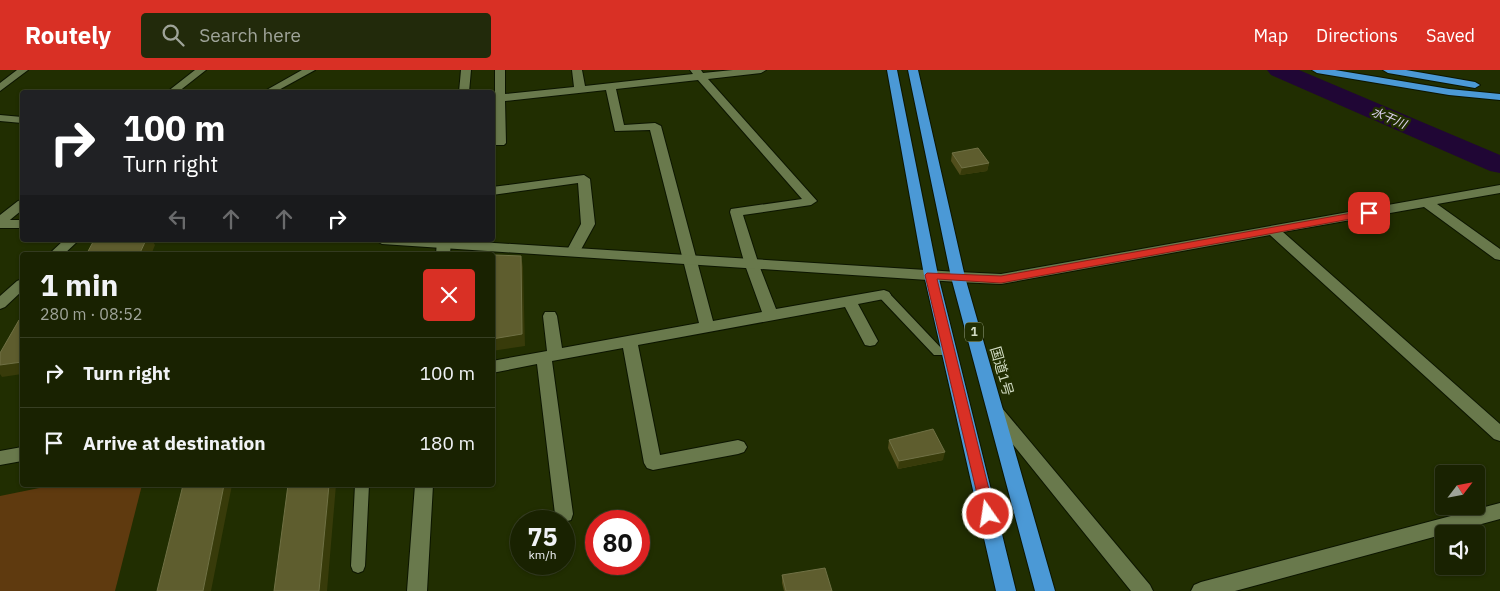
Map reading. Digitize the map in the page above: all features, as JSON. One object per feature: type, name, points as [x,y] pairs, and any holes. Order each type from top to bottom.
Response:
[{"type":"highway","name":"1","points":[[892,70],[931,275],[1006,591]]},
{"type":"highway","name":"国道1号","points":[[914,70],[958,277],[1045,591]]},
{"type":"highway","points":[[1317,70],[1449,92],[1500,97]]},
{"type":"highway","points":[[1348,70],[1500,97]]},
{"type":"highway","points":[[1388,70],[1500,89]]},
{"type":"highway","points":[[1416,70],[1500,89]]},
{"type":"street","points":[[0,88],[23,70]]},
{"type":"street","points":[[175,90],[201,70]]},
{"type":"street","points":[[272,90],[310,70]]},
{"type":"street","points":[[464,90],[466,70]]},
{"type":"street","points":[[500,70],[496,98],[500,143]]},
{"type":"street","points":[[577,70],[580,90]]},
{"type":"street","points":[[496,98],[580,90],[698,73],[761,70]]},
{"type":"street","points":[[698,73],[811,201],[736,212],[752,265],[771,315]]},
{"type":"street","points":[[610,86],[619,129],[655,126],[707,327]]},
{"type":"street","points":[[0,118],[20,120]]},
{"type":"street","points":[[495,191],[584,179],[588,224],[573,252]]},
{"type":"street","points":[[402,242],[1001,279],[1500,189]]},
{"type":"street","points":[[1426,202],[1500,256]]},
{"type":"street","points":[[0,222],[20,206]]},
{"type":"street","points":[[0,222],[20,224]]},
{"type":"street","points":[[1274,230],[1500,434]]},
{"type":"street","points":[[58,252],[70,242]]},
{"type":"street","points":[[0,304],[20,286]]},
{"type":"street","points":[[495,366],[884,295]]},
{"type":"street","points":[[850,301],[870,341]]},
{"type":"street","points":[[550,316],[550,357],[564,510]]},
{"type":"street","points":[[630,342],[653,463],[738,447]]},
{"type":"street","points":[[996,412],[1143,591]]},
{"type":"street","points":[[0,458],[20,454]]},
{"type":"street","points":[[417,591],[424,487]]},
{"type":"street","points":[[1201,591],[1500,511]]},
{"type":"lane","points":[[884,295],[938,352]]},
{"type":"lane","points":[[358,566],[362,487]]},
{"type":"shaded area","points":[[44,487],[141,487],[115,591],[0,591],[0,496]]},
{"type":"building","points":[[978,148],[989,163],[962,168],[952,153]]},
{"type":"building","points":[[93,242],[145,242],[140,252],[88,252]]},
{"type":"building","points":[[495,255],[521,256],[522,334],[495,338]]},
{"type":"building","points":[[20,320],[20,362],[0,365],[0,353]]},
{"type":"building","points":[[933,429],[945,452],[899,461],[889,440]]},
{"type":"building","points":[[183,487],[224,487],[203,591],[157,591]]},
{"type":"building","points":[[288,487],[329,487],[319,591],[274,591]]},
{"type":"building","points":[[825,568],[832,591],[786,591],[782,575]]},
{"type":"waterway","name":"水干川","points":[[1279,70],[1500,165]]},
{"type":"route","points":[[988,514],[931,275],[1001,279],[1369,213]]}]
